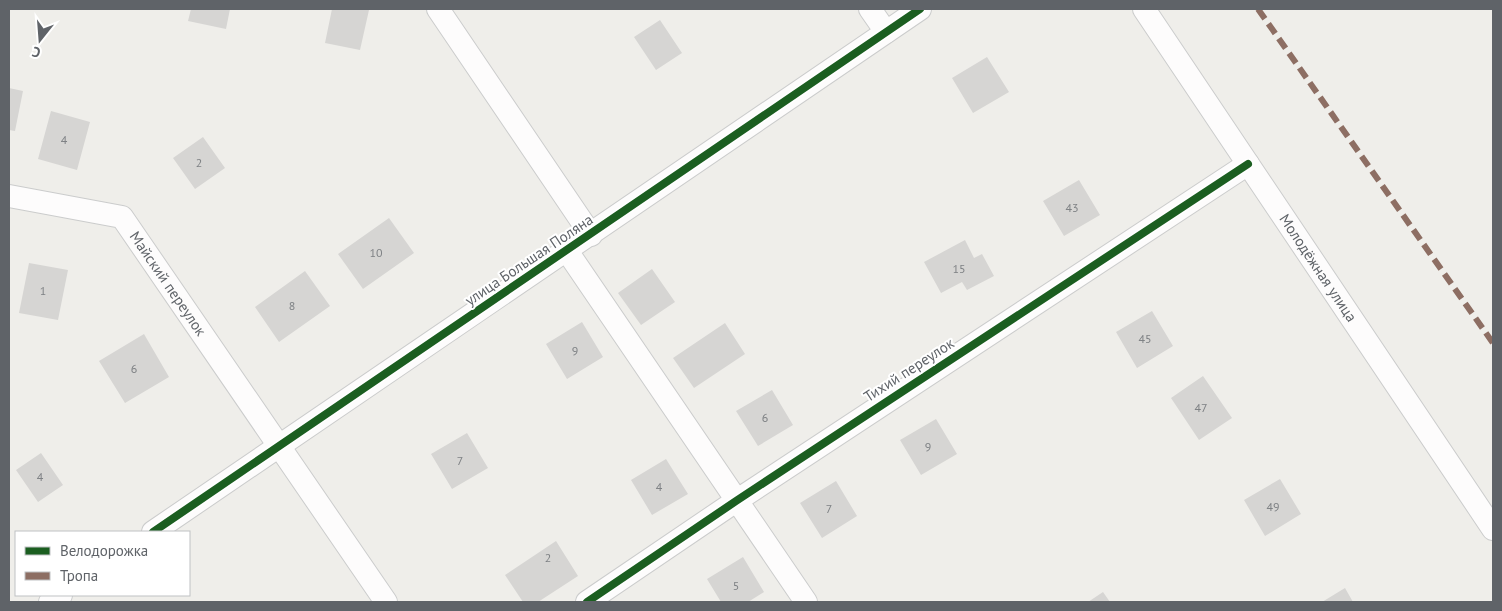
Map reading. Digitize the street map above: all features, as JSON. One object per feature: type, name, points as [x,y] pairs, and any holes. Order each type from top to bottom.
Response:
[{"type":"street","points":[[438,9],[591,235]]},
{"type":"street","points":[[870,9],[886,32]]},
{"type":"street","name":"улица Большая Поляна","points":[[154,531],[920,9]]},
{"type":"street","name":"Молодёжная улица","points":[[1144,9],[1493,528]]},
{"type":"street","name":"Тихий переулок","points":[[587,602],[736,501],[1248,164]]},
{"type":"street","name":"Майский переулок","points":[[9,196],[122,217],[386,602]]},
{"type":"street","points":[[567,251],[806,602]]},
{"type":"building","points":[[191,9],[230,9],[226,29],[188,21]]},
{"type":"building","points":[[332,9],[369,10],[360,50],[325,43]]},
{"type":"building","points":[[660,20],[682,53],[656,70],[634,37]]},
{"type":"building","points":[[987,57],[1009,92],[973,113],[952,78]]},
{"type":"building","points":[[9,88],[23,91],[15,131],[9,130]]},
{"type":"building","points":[[51,111],[90,122],[77,170],[38,159]]},
{"type":"building","points":[[203,137],[225,168],[195,189],[173,158]]},
{"type":"building","points":[[1079,180],[1100,215],[1064,236],[1043,201]]},
{"type":"building","points":[[389,218],[414,253],[363,289],[338,254]]},
{"type":"building","points":[[965,240],[974,258],[982,254],[994,276],[967,290],[962,282],[941,293],[924,262]]},
{"type":"building","points":[[29,263],[68,270],[58,320],[19,313]]},
{"type":"building","points":[[652,269],[675,302],[641,325],[618,293]]},
{"type":"building","points":[[305,271],[330,306],[279,342],[255,307]]},
{"type":"building","points":[[1152,311],[1173,346],[1137,368],[1116,332]]},
{"type":"building","points":[[582,322],[603,357],[567,379],[546,344]]},
{"type":"building","points":[[725,323],[745,354],[694,388],[673,358]]},
{"type":"building","points":[[144,334],[169,377],[125,403],[99,361]]},
{"type":"building","points":[[1203,376],[1232,418],[1199,440],[1171,398]]},
{"type":"building","points":[[772,390],[793,425],[758,446],[736,411]]},
{"type":"building","points":[[936,419],[957,454],[921,475],[900,440]]},
{"type":"building","points":[[467,433],[488,468],[452,489],[431,454]]},
{"type":"building","points":[[41,453],[63,485],[38,502],[16,470]]},
{"type":"building","points":[[666,459],[688,494],[652,515],[631,480]]},
{"type":"building","points":[[1280,479],[1301,514],[1265,536],[1244,500]]},
{"type":"building","points":[[836,481],[857,516],[822,538],[800,503]]},
{"type":"building","points":[[556,541],[578,576],[538,602],[523,602],[505,575]]},
{"type":"building","points":[[743,557],[764,592],[748,602],[721,602],[707,579]]},
{"type":"building","points":[[1345,588],[1353,602],[1322,602]]},
{"type":"building","points":[[1103,592],[1110,602],[1088,602]]},
{"type":"marked path","points":[[1258,9],[1493,343]]},
{"type":"cycle path","points":[[154,531],[920,9]]},
{"type":"cycle path","points":[[587,602],[736,501],[1248,164]]}]
